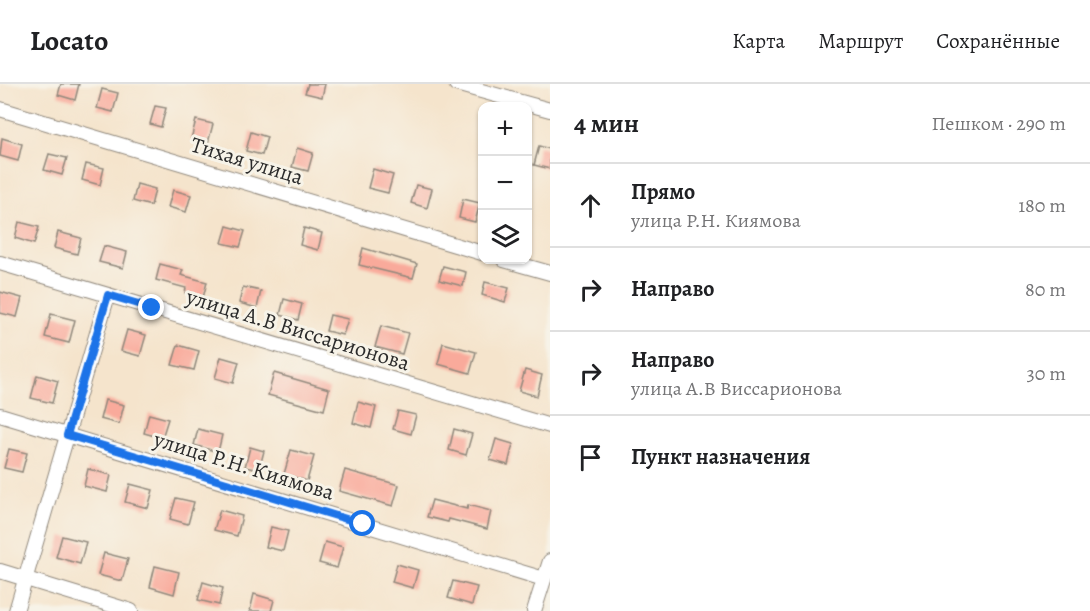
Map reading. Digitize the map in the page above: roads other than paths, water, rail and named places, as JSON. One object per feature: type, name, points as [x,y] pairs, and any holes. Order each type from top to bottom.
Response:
[{"type":"street","points":[[456,84],[550,110]]},
{"type":"street","name":"Тихая улица","points":[[0,109],[478,252]]},
{"type":"street","name":"улица А.В Виссарионова","points":[[0,263],[550,426]]},
{"type":"street","points":[[518,264],[550,273]]},
{"type":"street","points":[[16,611],[108,295]]},
{"type":"street","name":"улица Р.Н. Киямова","points":[[0,415],[544,579]]},
{"type":"street","points":[[534,611],[550,561]]},
{"type":"street","points":[[0,571],[131,611]]}]
